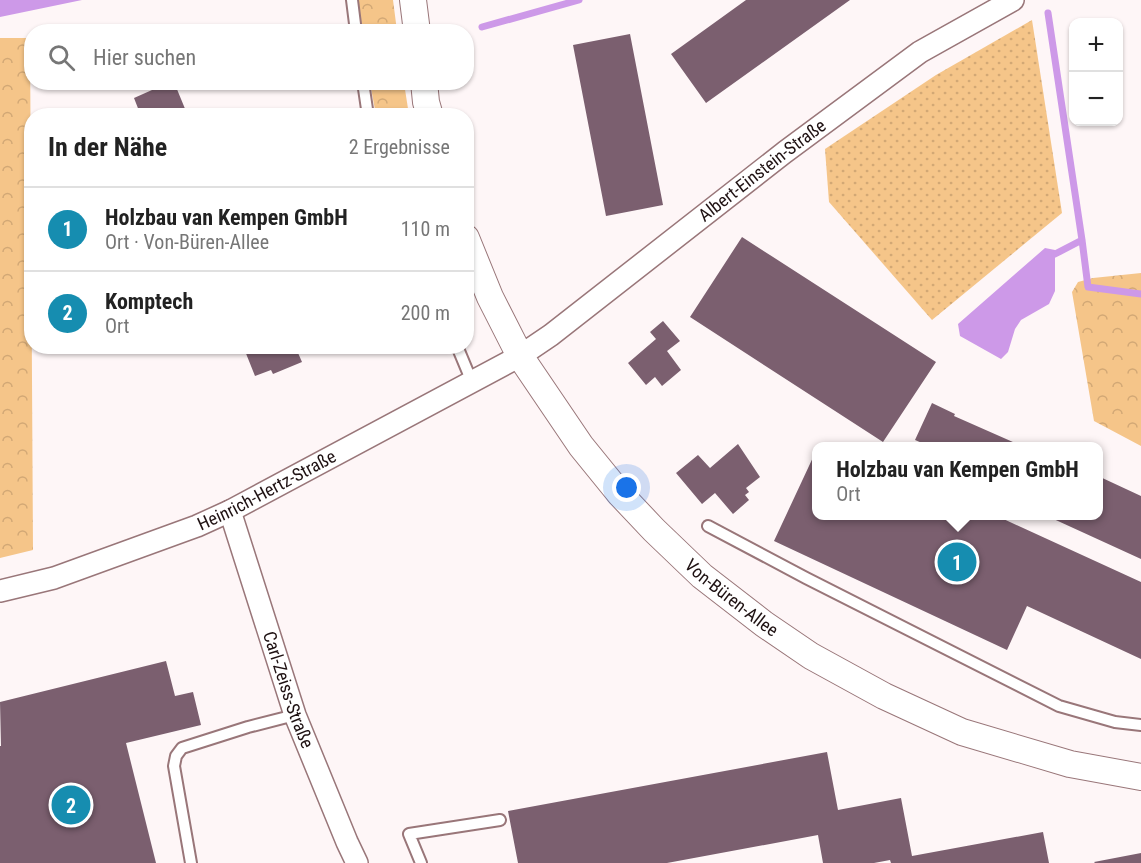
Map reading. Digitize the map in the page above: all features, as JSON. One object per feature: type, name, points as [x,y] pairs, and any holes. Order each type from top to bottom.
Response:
[{"type":"street","points":[[413,0],[416,24]]},
{"type":"street","name":"Albert-Einstein-Straße","points":[[520,356],[785,152],[920,52],[1013,0]]},
{"type":"street","points":[[425,90],[428,108]]},
{"type":"street","name":"Von-Büren-Allee","points":[[474,258],[490,297],[520,356],[581,446],[620,494],[702,576],[764,624],[811,656],[884,696],[962,732],[1070,764],[1141,777]]},
{"type":"street","name":"Heinrich-Hertz-Straße","points":[[0,591],[54,578],[197,526],[230,511],[520,356]]},
{"type":"street","name":"Carl-Zeiss-Straße","points":[[230,511],[295,715],[357,863]]},
{"type":"lane","points":[[352,0],[355,24]]},
{"type":"lane","points":[[364,90],[367,108]]},
{"type":"lane","points":[[460,354],[472,382]]},
{"type":"lane","points":[[708,526],[1059,706],[1115,723],[1141,725]]},
{"type":"lane","points":[[191,863],[174,766],[176,756],[182,748],[295,715]]},
{"type":"lane","points":[[421,863],[409,834],[500,820]]},
{"type":"green space","points":[[358,0],[393,0],[396,24],[361,24]]},
{"type":"green space","points":[[1032,20],[1062,213],[932,320],[829,202],[825,149],[936,75]]},
{"type":"green space","points":[[0,38],[24,38],[24,90],[30,90],[30,108],[24,108],[24,354],[32,354],[33,550],[0,558]]},
{"type":"green space","points":[[371,90],[405,90],[408,108],[375,108]]},
{"type":"green space","points":[[1141,273],[1141,446],[1094,421],[1072,292],[1078,282],[1093,278]]},
{"type":"shaded area","points":[[0,0],[82,0],[0,17]]},
{"type":"shaded area","points":[[1045,248],[1055,250],[1055,291],[1049,304],[1021,320],[1015,329],[1008,352],[1001,359],[960,336],[958,324]]},
{"type":"building","points":[[746,0],[850,0],[706,103],[671,54]]},
{"type":"building","points":[[630,34],[663,205],[606,216],[573,45]]},
{"type":"building","points":[[152,90],[177,90],[185,108],[138,108],[134,98]]},
{"type":"building","points":[[742,237],[936,362],[883,442],[690,317]]},
{"type":"building","points":[[663,321],[680,341],[667,351],[681,370],[662,386],[655,377],[646,385],[628,363],[656,339],[650,332]]},
{"type":"building","points":[[246,354],[298,354],[302,362],[273,374],[271,370],[255,376]]},
{"type":"building","points":[[932,403],[955,414],[954,416],[1013,442],[920,442],[915,440]]},
{"type":"building","points":[[738,444],[760,477],[746,488],[749,492],[745,495],[749,500],[733,514],[715,493],[702,504],[676,473],[698,455],[710,468]]},
{"type":"building","points":[[812,460],[812,520],[1006,520],[1141,582],[1141,659],[1027,606],[1007,650],[774,541]]},
{"type":"building","points":[[1103,478],[1141,496],[1141,559],[1056,520],[1103,520]]},
{"type":"building","points":[[166,661],[175,696],[193,692],[201,725],[126,743],[156,863],[0,863],[0,702]]},
{"type":"building","points":[[827,752],[838,810],[901,798],[912,856],[1043,832],[1049,863],[891,863],[890,860],[874,863],[823,863],[818,835],[667,863],[518,863],[508,811]]},
{"type":"building","points":[[1141,853],[1141,863],[1094,862]]},
{"type":"waterway","points":[[482,27],[579,0]]},
{"type":"waterway","points":[[1048,13],[1088,287],[1141,294]]},
{"type":"waterway","points":[[1055,254],[1082,240]]},
{"type":"place","name":"Holzbau van Kempen GmbH","points":[[957,562]]},
{"type":"place","name":"Komptech","points":[[71,805]]}]
